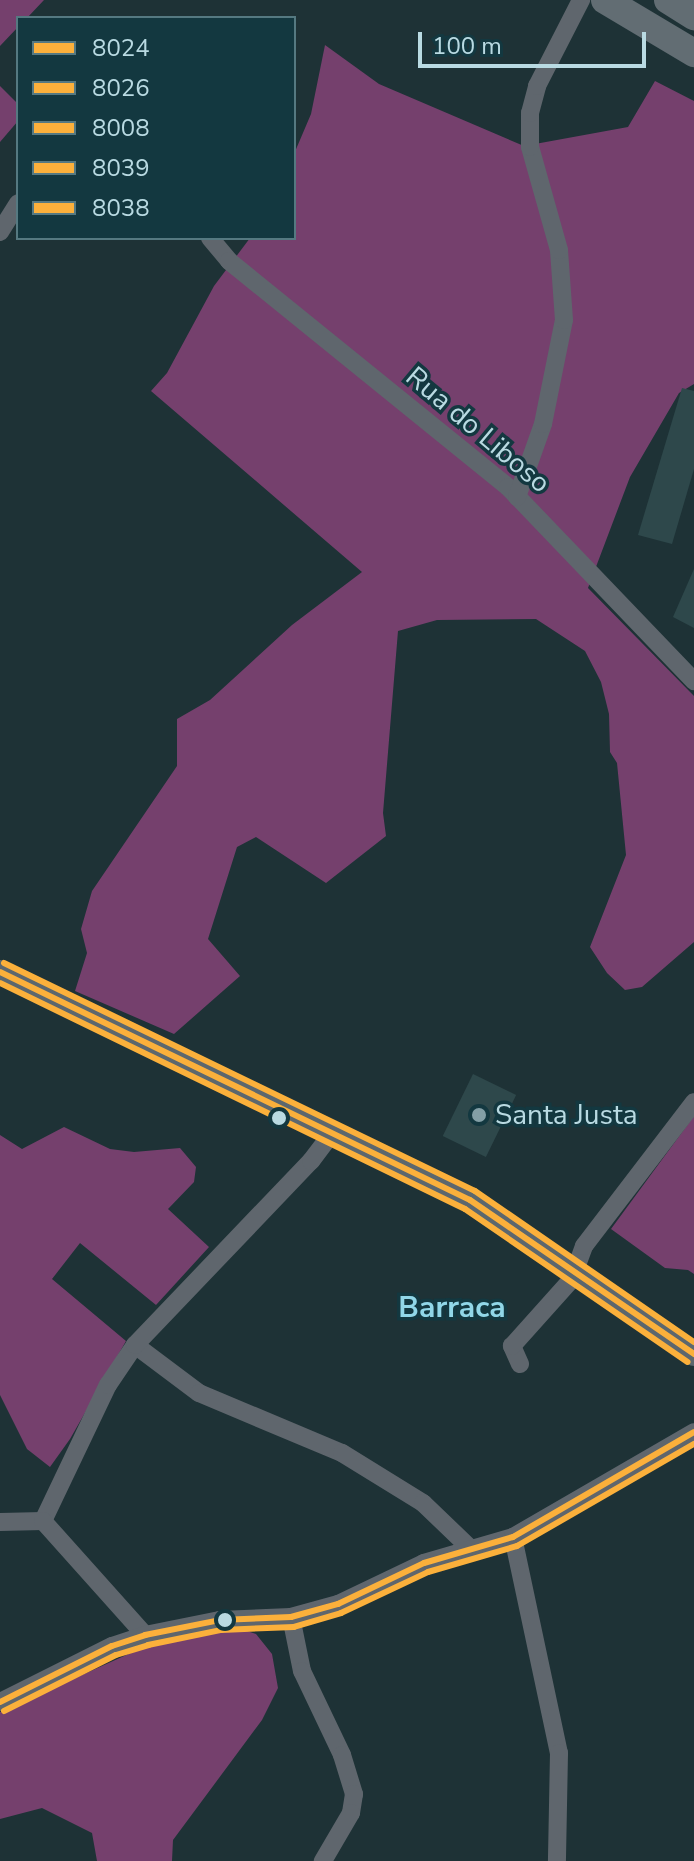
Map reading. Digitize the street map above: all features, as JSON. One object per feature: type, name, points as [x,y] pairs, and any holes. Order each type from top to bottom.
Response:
[{"type":"highway","points":[[605,0],[694,53]]},
{"type":"highway","points":[[668,0],[694,16]]},
{"type":"main road","points":[[0,972],[470,1200],[694,1354]]},
{"type":"street","points":[[517,497],[543,424],[564,320],[559,250],[530,147],[530,113],[549,61],[581,0]]},
{"type":"street","points":[[0,232],[16,206]]},
{"type":"street","name":"Rua do Liboso","points":[[212,240],[229,261],[517,497],[694,681]]},
{"type":"street","points":[[520,1364],[512,1346],[572,1279],[584,1246],[694,1102]]},
{"type":"street","points":[[43,1521],[108,1385],[135,1345],[311,1161],[332,1133]]},
{"type":"street","points":[[135,1345],[199,1393],[342,1453],[423,1503],[471,1549]]},
{"type":"street","points":[[0,1702],[112,1646],[145,1635],[220,1620],[291,1617],[338,1604],[424,1563],[513,1537],[694,1432]]},
{"type":"street","points":[[0,1522],[43,1521],[145,1635]]},
{"type":"street","points":[[513,1537],[559,1753],[557,1861]]},
{"type":"street","points":[[291,1617],[302,1671],[342,1755],[354,1794],[351,1813],[323,1861]]},
{"type":"shaded area","points":[[0,0],[44,0],[29,16],[16,16],[16,29],[0,46]]},
{"type":"shaded area","points":[[325,45],[379,84],[524,146],[628,127],[655,81],[694,101],[694,384],[679,393],[630,477],[588,588],[694,696],[694,942],[642,987],[625,990],[607,973],[590,947],[626,855],[617,763],[610,752],[609,714],[601,682],[585,651],[536,619],[437,620],[398,631],[383,813],[386,836],[326,883],[256,837],[237,847],[208,939],[240,976],[174,1034],[75,991],[87,953],[81,929],[92,891],[177,766],[177,719],[210,700],[292,625],[362,572],[151,391],[167,373],[214,286],[248,240],[296,240],[296,149],[311,114]]},
{"type":"shaded area","points":[[0,86],[16,102],[16,123],[0,142]]},
{"type":"shaded area","points":[[694,1116],[694,1274],[688,1270],[665,1268],[611,1229]]},
{"type":"shaded area","points":[[64,1127],[110,1149],[134,1152],[180,1148],[196,1167],[194,1182],[168,1209],[209,1247],[156,1305],[80,1243],[52,1279],[126,1341],[70,1439],[50,1467],[27,1449],[0,1395],[0,1135],[22,1149]]},
{"type":"shaded area","points":[[235,1627],[256,1634],[272,1654],[278,1688],[262,1720],[173,1840],[172,1861],[97,1861],[92,1833],[42,1808],[0,1819],[0,1712],[164,1638],[198,1630]]},
{"type":"building","points":[[682,388],[694,391],[694,469],[672,544],[638,535]]},
{"type":"building","points":[[694,569],[694,628],[673,617]]},
{"type":"building","name":"Santa Justa","points":[[473,1074],[516,1095],[486,1157],[443,1136]]},
{"type":"transit line","name":"8008","points":[[4,963],[475,1191],[694,1342]]},
{"type":"transit line","name":"8024","points":[[0,972],[470,1200],[694,1354]]},
{"type":"transit line","name":"8026","points":[[0,983],[465,1209],[688,1362]]},
{"type":"transit line","name":"8039","points":[[0,1702],[112,1646],[145,1635],[220,1620],[291,1617],[338,1604],[424,1563],[513,1537],[694,1432]]},
{"type":"transit line","name":"8038","points":[[4,1711],[116,1655],[221,1630],[294,1627],[341,1613],[428,1572],[517,1546],[694,1444]]},
{"type":"place","name":"Santa Justa","points":[[479,1115]]},
{"type":"district","name":"Barraca","points":[[452,1308]]}]
